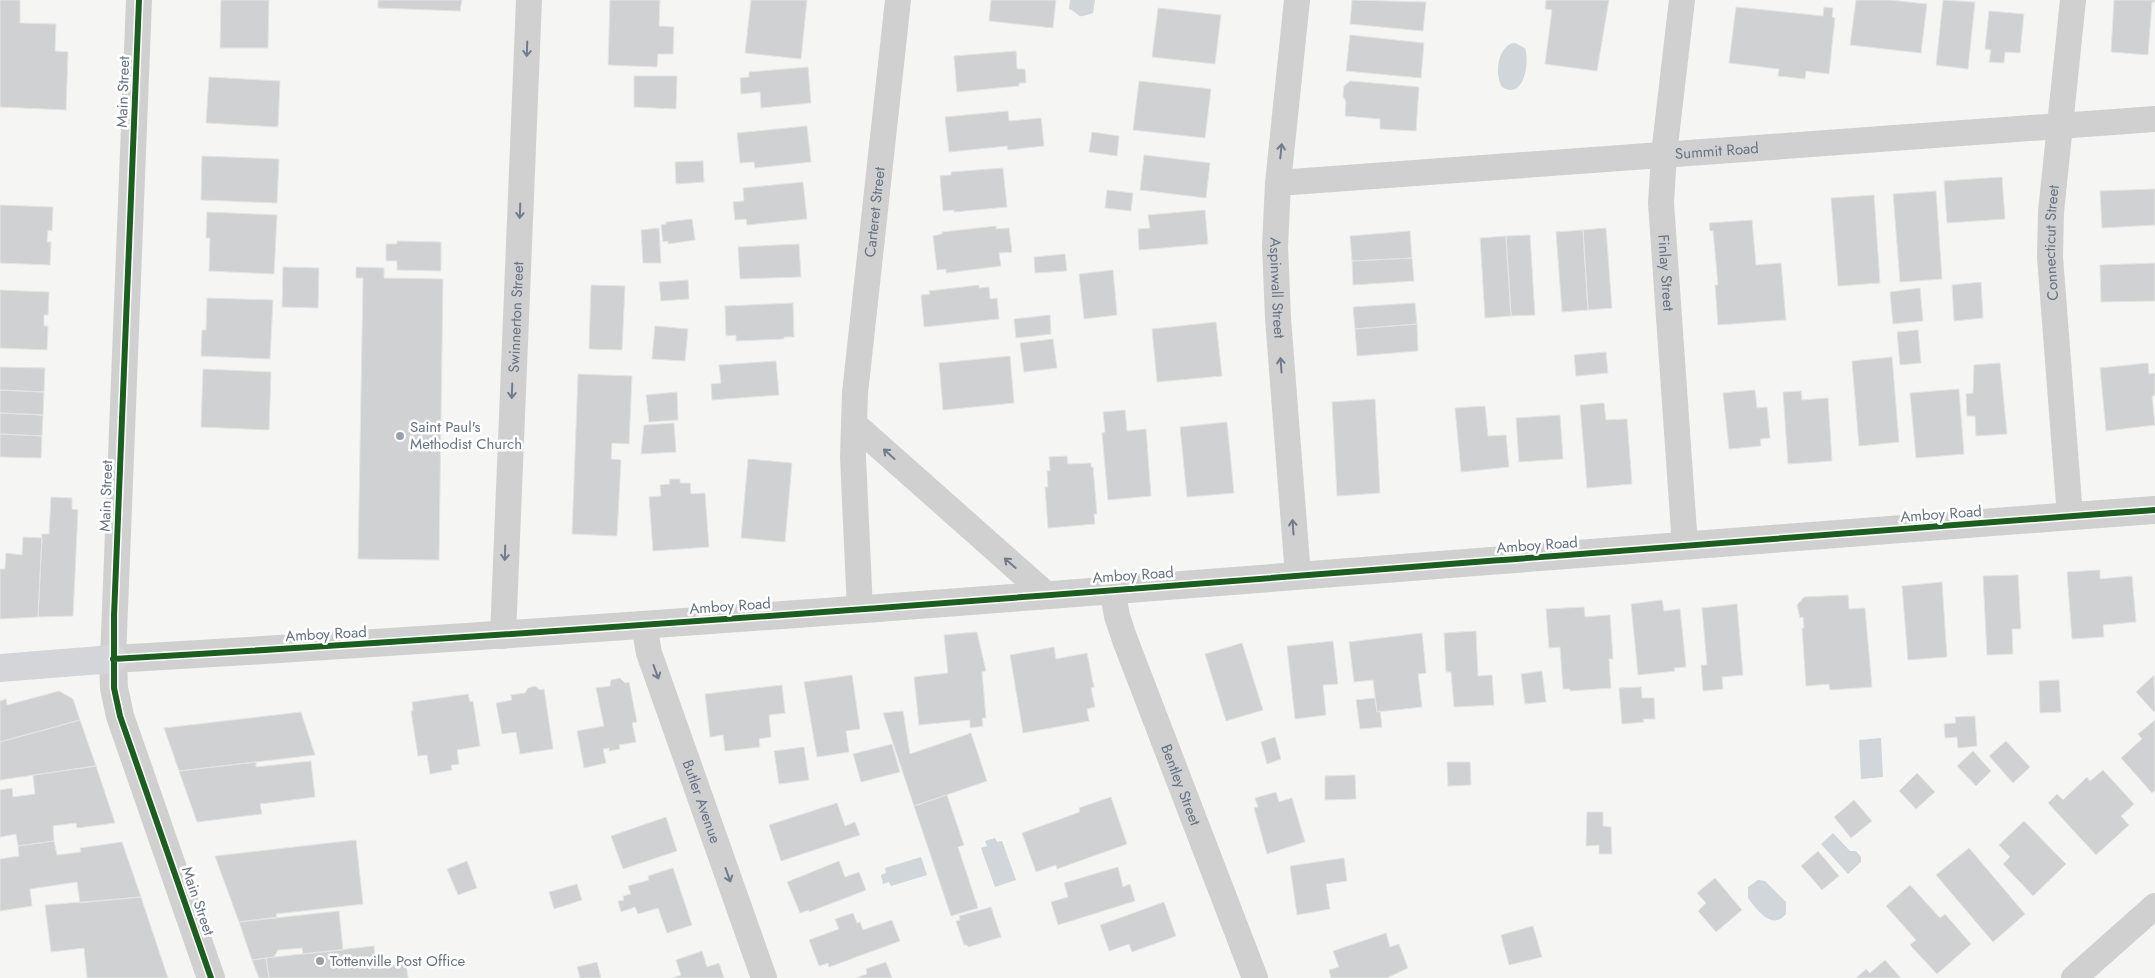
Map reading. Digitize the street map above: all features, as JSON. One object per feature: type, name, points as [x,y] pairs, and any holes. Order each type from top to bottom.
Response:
[{"type":"main road","name":"Amboy Road","points":[[0,668],[113,659]]},
{"type":"street","name":"Main Street","points":[[139,0],[113,659],[114,688],[120,716],[211,978]]},
{"type":"street","name":"Swinnerton Street","points":[[503,636],[529,0]]},
{"type":"street","name":"Carteret Street","points":[[860,610],[853,457],[854,424],[859,350],[898,0]]},
{"type":"street","name":"Aspinwall Street","points":[[1297,0],[1278,183],[1276,281],[1298,576]]},
{"type":"street","name":"Finlay Street","points":[[1682,0],[1664,154],[1661,203],[1685,546]]},
{"type":"street","name":"Connecticut Street","points":[[2070,516],[2050,257],[2051,212],[2073,0]]},
{"type":"street","name":"Summit Road","points":[[1278,183],[2155,119]]},
{"type":"street","points":[[854,424],[1047,595]]},
{"type":"street","name":"Amboy Road","points":[[113,659],[503,636],[860,610],[1112,589],[2155,510]]},
{"type":"street","name":"Bentley Street","points":[[1112,589],[1117,616],[1125,640],[1255,978]]},
{"type":"street","name":"Butler Avenue","points":[[644,625],[649,654],[764,978]]},
{"type":"street","points":[[2074,978],[2155,906]]},
{"type":"shaded area","points":[[1070,0],[1095,0],[1093,13],[1080,16],[1069,9]]},
{"type":"shaded area","points":[[1515,43],[1525,48],[1527,62],[1524,78],[1520,85],[1516,89],[1510,90],[1502,87],[1498,68],[1501,54],[1509,45]]},
{"type":"shaded area","points":[[1881,738],[1883,777],[1861,779],[1859,740]]},
{"type":"shaded area","points":[[1833,833],[1850,851],[1856,851],[1861,857],[1861,862],[1848,874],[1821,844]]},
{"type":"shaded area","points":[[995,838],[997,842],[1002,841],[1016,880],[995,887],[981,848],[987,846],[985,841]]},
{"type":"shaded area","points":[[921,857],[927,875],[891,886],[889,882],[883,884],[881,875],[886,873],[885,868]]},
{"type":"shaded area","points":[[1758,880],[1765,881],[1786,902],[1786,914],[1781,919],[1770,920],[1765,917],[1748,898],[1748,887]]},
{"type":"building","points":[[0,0],[20,0],[20,23],[56,24],[55,51],[68,52],[66,110],[0,107]]},
{"type":"building","points":[[221,0],[269,0],[268,48],[220,48]]},
{"type":"building","points":[[378,0],[462,0],[460,11],[378,8]]},
{"type":"building","points":[[610,0],[660,0],[659,26],[674,27],[673,54],[658,54],[657,67],[608,65]]},
{"type":"building","points":[[751,0],[807,0],[801,59],[745,53]]},
{"type":"building","points":[[991,0],[1056,0],[1053,28],[989,21]]},
{"type":"building","points":[[1352,0],[1426,2],[1423,31],[1350,24]]},
{"type":"building","points":[[1546,0],[1609,0],[1597,71],[1545,64],[1552,10],[1545,9]]},
{"type":"building","points":[[1856,0],[1890,0],[1927,4],[1921,53],[1850,45]]},
{"type":"building","points":[[1943,0],[1975,2],[1968,69],[1936,65]]},
{"type":"building","points":[[2114,0],[2155,0],[2155,2],[2152,2],[2148,55],[2111,52]]},
{"type":"building","points":[[1736,7],[1823,16],[1824,7],[1833,8],[1832,17],[1835,18],[1829,74],[1806,71],[1805,79],[1778,76],[1779,69],[1729,63]]},
{"type":"building","points":[[1158,8],[1221,15],[1215,64],[1152,57]]},
{"type":"building","points":[[1989,11],[2024,14],[2020,53],[2005,52],[2004,63],[1989,62],[1991,50],[1985,49]]},
{"type":"building","points":[[1350,35],[1424,43],[1421,78],[1346,71]]},
{"type":"building","points":[[1016,51],[1017,69],[1025,69],[1026,83],[1019,83],[1019,86],[957,92],[954,56]]},
{"type":"building","points":[[808,67],[811,103],[761,108],[760,92],[741,94],[740,78],[749,77],[749,72]]},
{"type":"building","points":[[634,76],[677,76],[676,109],[634,107]]},
{"type":"building","points":[[209,77],[280,81],[278,127],[206,123]]},
{"type":"building","points":[[1139,81],[1211,89],[1205,138],[1133,130]]},
{"type":"building","points":[[1350,81],[1419,87],[1416,131],[1380,129],[1380,119],[1345,116],[1344,86]]},
{"type":"building","points":[[1008,111],[1009,121],[1041,118],[1044,146],[1008,150],[1007,146],[949,152],[945,117]]},
{"type":"building","points":[[807,126],[811,162],[755,168],[754,162],[740,163],[737,133]]},
{"type":"building","points":[[1092,132],[1119,136],[1117,156],[1089,152]]},
{"type":"building","points":[[1144,155],[1210,163],[1206,198],[1140,190]]},
{"type":"building","points":[[202,156],[279,159],[277,203],[201,200]]},
{"type":"building","points":[[703,161],[704,182],[676,184],[675,162]]},
{"type":"building","points":[[1003,168],[1007,207],[954,212],[954,210],[943,211],[940,176],[951,175],[951,172]]},
{"type":"building","points":[[2002,177],[2005,219],[1947,223],[1944,181]]},
{"type":"building","points":[[803,182],[807,219],[747,225],[746,219],[735,220],[733,202],[744,201],[743,188]]},
{"type":"building","points":[[2155,189],[2155,225],[2102,228],[2100,191]]},
{"type":"building","points":[[1107,190],[1133,193],[1131,211],[1105,208]]},
{"type":"building","points":[[1936,191],[1942,279],[1900,282],[1893,194]]},
{"type":"building","points":[[1874,195],[1880,283],[1838,286],[1831,198]]},
{"type":"building","points":[[0,205],[53,207],[52,231],[48,230],[47,242],[51,242],[50,265],[0,263]]},
{"type":"building","points":[[1205,210],[1208,244],[1139,250],[1138,229],[1150,228],[1148,215]]},
{"type":"building","points":[[207,212],[277,215],[274,274],[209,271],[210,238],[206,238]]},
{"type":"building","points":[[692,219],[695,240],[668,244],[668,241],[663,242],[661,225],[666,224],[666,222]]},
{"type":"building","points":[[1752,220],[1756,265],[1781,263],[1786,320],[1718,325],[1715,285],[1718,285],[1713,231],[1710,231],[1709,223]]},
{"type":"building","points":[[996,226],[996,229],[1009,228],[1012,252],[999,253],[1001,266],[946,273],[946,269],[937,270],[933,236],[942,234],[942,232]]},
{"type":"building","points":[[659,228],[661,263],[643,263],[641,230]]},
{"type":"building","points":[[1606,228],[1612,308],[1588,310],[1583,230]]},
{"type":"building","points":[[1583,230],[1588,310],[1562,312],[1556,232]]},
{"type":"building","points":[[1410,231],[1412,258],[1352,261],[1350,236]]},
{"type":"building","points":[[1530,235],[1535,315],[1511,316],[1506,236]]},
{"type":"building","points":[[1506,236],[1511,316],[1485,318],[1480,238]]},
{"type":"building","points":[[397,241],[441,242],[441,271],[397,270],[397,261],[386,261],[386,244],[397,244]]},
{"type":"building","points":[[799,244],[801,277],[740,279],[738,247]]},
{"type":"building","points":[[1065,254],[1067,271],[1035,273],[1034,257]]},
{"type":"building","points":[[1412,258],[1414,281],[1353,285],[1352,261]]},
{"type":"building","points":[[2155,263],[2155,301],[2101,302],[2100,265]]},
{"type":"building","points":[[283,267],[319,268],[318,308],[282,307]]},
{"type":"building","name":"Saint Paul's Methodist Church","points":[[356,267],[384,268],[384,278],[443,279],[439,560],[358,559],[363,278],[356,278]]},
{"type":"building","points":[[1113,270],[1117,315],[1084,319],[1079,274]]},
{"type":"building","points":[[688,280],[689,299],[661,301],[659,282]]},
{"type":"building","points":[[1981,282],[1983,318],[1954,321],[1952,285]]},
{"type":"building","points":[[591,285],[625,286],[622,350],[589,349]]},
{"type":"building","points":[[979,285],[979,288],[989,287],[990,299],[997,298],[999,319],[924,327],[921,295],[930,294],[929,291]]},
{"type":"building","points":[[1920,288],[1923,321],[1893,324],[1890,292]]},
{"type":"building","points":[[0,290],[49,292],[48,315],[44,315],[44,326],[48,326],[47,350],[0,348]]},
{"type":"building","points":[[207,298],[273,300],[270,359],[201,356],[202,330],[206,330]]},
{"type":"building","points":[[793,303],[794,337],[736,341],[736,335],[726,336],[725,306]]},
{"type":"building","points":[[1415,303],[1417,324],[1355,329],[1353,307]]},
{"type":"building","points":[[1050,315],[1051,334],[1016,338],[1014,319]]},
{"type":"building","points":[[1216,322],[1222,376],[1157,382],[1152,329]]},
{"type":"building","points":[[1417,324],[1418,351],[1357,356],[1355,329]]},
{"type":"building","points":[[655,326],[688,329],[685,361],[652,359]]},
{"type":"building","points":[[1918,330],[1921,363],[1900,365],[1897,332]]},
{"type":"building","points":[[1053,339],[1057,368],[1024,372],[1020,343]]},
{"type":"building","points":[[1606,352],[1608,373],[1576,376],[1574,355]]},
{"type":"building","points":[[1010,356],[1014,403],[943,410],[939,363]]},
{"type":"building","points":[[1892,357],[1899,442],[1859,446],[1852,361]]},
{"type":"building","points":[[776,361],[779,395],[712,400],[711,384],[721,383],[719,365]]},
{"type":"building","points":[[2000,363],[2007,434],[1976,436],[1975,416],[1967,416],[1966,394],[1973,393],[1974,365]]},
{"type":"building","points":[[2148,363],[2149,374],[2155,373],[2155,396],[2152,396],[2155,425],[2106,431],[2100,368]]},
{"type":"building","points":[[0,367],[45,368],[44,392],[0,390]]},
{"type":"building","points":[[203,369],[271,372],[269,430],[201,427]]},
{"type":"building","points":[[578,374],[632,376],[629,444],[612,443],[611,459],[621,460],[617,536],[572,534]]},
{"type":"building","points":[[1959,389],[1964,454],[1916,458],[1910,393]]},
{"type":"building","points":[[0,390],[44,392],[43,415],[0,413]]},
{"type":"building","points":[[1755,390],[1757,408],[1767,407],[1770,438],[1760,439],[1761,446],[1729,449],[1723,393]]},
{"type":"building","points":[[1801,391],[1802,400],[1828,398],[1832,461],[1788,464],[1783,392]]},
{"type":"building","points":[[677,392],[678,420],[649,422],[646,395]]},
{"type":"building","points":[[1375,399],[1380,493],[1337,496],[1332,402]]},
{"type":"building","points":[[1604,403],[1606,420],[1627,419],[1632,484],[1587,488],[1580,405]]},
{"type":"building","points":[[1485,406],[1488,436],[1506,435],[1509,467],[1461,472],[1455,408]]},
{"type":"building","points":[[1125,410],[1127,431],[1146,429],[1151,496],[1108,500],[1102,433],[1105,432],[1103,412]]},
{"type":"building","points":[[0,413],[43,415],[42,436],[0,434]]},
{"type":"building","points":[[1560,415],[1563,459],[1519,462],[1516,418]]},
{"type":"building","points":[[1227,422],[1234,493],[1187,497],[1180,427]]},
{"type":"building","points":[[674,423],[676,452],[641,454],[644,425]]},
{"type":"building","points":[[0,434],[42,436],[41,458],[0,457]]},
{"type":"building","points":[[1067,456],[1068,464],[1091,463],[1091,467],[1093,467],[1097,514],[1094,514],[1095,524],[1048,528],[1045,487],[1048,487],[1047,471],[1050,471],[1049,457]]},
{"type":"building","points":[[748,459],[792,463],[785,542],[741,538]]},
{"type":"building","points":[[669,479],[680,479],[680,483],[690,483],[691,494],[705,493],[709,547],[653,551],[649,497],[661,496],[660,485],[670,484]]},
{"type":"building","points":[[51,497],[72,498],[72,509],[78,510],[73,616],[38,617],[42,534],[49,534]]},
{"type":"building","points":[[23,537],[42,538],[38,617],[0,619],[0,569],[5,569],[6,553],[22,555]]},
{"type":"building","points":[[2100,570],[2100,579],[2132,576],[2136,622],[2103,625],[2104,637],[2072,639],[2067,572]]},
{"type":"building","points":[[2018,575],[2021,629],[2012,629],[2013,654],[1987,655],[1983,576]]},
{"type":"building","points":[[1942,582],[1947,657],[1908,660],[1902,586]]},
{"type":"building","points":[[1848,595],[1849,609],[1865,608],[1872,687],[1830,690],[1829,684],[1806,686],[1803,617],[1800,618],[1797,605],[1804,597]]},
{"type":"building","points":[[1662,600],[1664,611],[1680,609],[1686,667],[1674,668],[1675,671],[1638,675],[1631,604]]},
{"type":"building","points":[[1737,604],[1743,675],[1722,677],[1723,689],[1703,691],[1701,665],[1707,665],[1702,608]]},
{"type":"building","points":[[1584,607],[1585,617],[1610,615],[1613,659],[1609,659],[1611,688],[1570,691],[1570,689],[1563,689],[1560,647],[1549,648],[1546,609]]},
{"type":"building","points":[[1476,631],[1478,676],[1492,675],[1494,705],[1454,707],[1451,672],[1446,672],[1444,633]]},
{"type":"building","points":[[977,632],[986,671],[982,672],[986,718],[982,718],[983,726],[970,728],[970,720],[919,725],[914,677],[948,673],[944,635]]},
{"type":"building","points":[[1422,633],[1426,673],[1418,674],[1422,707],[1377,712],[1373,680],[1354,682],[1349,642]]},
{"type":"building","points":[[1333,641],[1338,684],[1323,685],[1326,715],[1295,719],[1287,646]]},
{"type":"building","points":[[1242,643],[1263,710],[1226,721],[1205,654]]},
{"type":"building","points":[[1054,647],[1056,659],[1087,653],[1094,687],[1091,688],[1095,707],[1087,709],[1089,721],[1023,733],[1010,655]]},
{"type":"building","points":[[1542,671],[1546,702],[1525,704],[1521,674]]},
{"type":"building","points":[[852,675],[860,729],[846,731],[849,752],[817,757],[804,682]]},
{"type":"building","points":[[2154,675],[2155,711],[2154,712],[2136,692]]},
{"type":"building","points":[[620,678],[625,683],[629,682],[637,722],[632,723],[636,742],[619,745],[620,749],[609,751],[609,748],[603,749],[606,763],[584,768],[577,731],[604,726],[596,688],[610,686],[611,680]]},
{"type":"building","points":[[2059,680],[2061,712],[2040,713],[2039,681]]},
{"type":"building","points":[[782,685],[785,713],[769,715],[771,737],[759,739],[760,747],[725,751],[723,735],[710,737],[705,694]]},
{"type":"building","points":[[535,686],[540,690],[544,689],[553,749],[520,754],[516,732],[502,734],[496,703],[512,700],[511,695],[525,693],[528,688]]},
{"type":"building","points":[[1641,687],[1642,698],[1654,698],[1655,719],[1643,719],[1644,722],[1622,724],[1619,688]]},
{"type":"building","points":[[59,691],[73,699],[80,720],[0,742],[0,701],[6,699],[7,705]]},
{"type":"building","points":[[468,694],[470,702],[473,701],[480,746],[457,750],[459,764],[451,765],[452,770],[430,774],[427,755],[418,756],[411,711],[413,711],[412,702]]},
{"type":"building","points":[[1375,698],[1377,712],[1380,711],[1382,727],[1360,729],[1356,700]]},
{"type":"building","points":[[903,711],[910,754],[971,733],[987,781],[914,806],[883,713]]},
{"type":"building","points":[[301,712],[315,755],[179,771],[164,728]]},
{"type":"building","points":[[1975,716],[1977,746],[1958,748],[1957,737],[1945,738],[1944,724],[1956,723],[1955,717]]},
{"type":"building","points":[[80,720],[96,766],[0,780],[0,742]]},
{"type":"building","points":[[2155,720],[2155,790],[2152,793],[2121,758],[2142,739],[2138,734]]},
{"type":"building","points":[[1275,737],[1281,759],[1267,764],[1261,742]]},
{"type":"building","points":[[2006,741],[2030,767],[2013,783],[1989,756]]},
{"type":"building","points":[[892,744],[900,772],[861,782],[853,754]]},
{"type":"building","points":[[804,747],[809,780],[779,784],[774,751]]},
{"type":"building","points":[[1973,751],[1991,771],[1976,786],[1957,766]]},
{"type":"building","points":[[311,761],[315,797],[260,804],[262,814],[197,822],[179,771],[256,762],[256,767]]},
{"type":"building","points":[[1447,762],[1470,762],[1471,785],[1448,786]]},
{"type":"building","points":[[96,766],[115,823],[77,828],[76,823],[53,826],[54,841],[18,846],[16,834],[0,837],[0,790],[12,788],[13,797],[35,794],[33,775]]},
{"type":"building","points":[[2103,770],[2134,804],[2121,816],[2129,825],[2096,855],[2048,803],[2057,794],[2063,800],[2087,777],[2090,781]]},
{"type":"building","points":[[1917,773],[1935,792],[1916,809],[1899,791]]},
{"type":"building","points":[[1355,775],[1356,799],[1325,800],[1325,776]]},
{"type":"building","points":[[1276,792],[1279,802],[1292,798],[1305,842],[1267,854],[1254,808],[1258,807],[1255,798]]},
{"type":"building","points":[[947,795],[964,845],[958,847],[978,908],[951,916],[914,806]]},
{"type":"building","points":[[1111,797],[1127,844],[1057,869],[1056,865],[1036,872],[1022,833],[1080,812],[1079,808]]},
{"type":"building","points":[[1854,800],[1872,821],[1851,838],[1834,817]]},
{"type":"building","points":[[837,803],[845,826],[855,822],[860,835],[781,861],[769,825]]},
{"type":"building","points":[[1587,812],[1603,812],[1603,826],[1611,827],[1612,854],[1599,854],[1599,845],[1586,846]]},
{"type":"building","points":[[666,817],[677,851],[623,869],[611,836]]},
{"type":"building","points":[[2024,821],[2066,864],[2033,896],[2003,864],[2010,857],[1999,845]]},
{"type":"building","points":[[356,840],[363,904],[276,914],[277,917],[239,922],[215,856]]},
{"type":"building","points":[[54,841],[57,855],[81,852],[80,848],[122,842],[141,897],[80,903],[77,882],[30,889],[32,906],[0,911],[0,859],[19,856],[18,846]]},
{"type":"building","points":[[1969,848],[2025,914],[1993,942],[1936,875]]},
{"type":"building","points":[[1818,851],[1839,876],[1822,890],[1801,866]]},
{"type":"building","points":[[1344,858],[1347,881],[1326,884],[1330,909],[1297,915],[1290,866]]},
{"type":"building","points":[[467,861],[477,888],[458,895],[447,869]]},
{"type":"building","points":[[839,861],[845,877],[859,872],[866,890],[809,912],[809,910],[800,913],[787,882]]},
{"type":"building","points":[[1118,867],[1123,887],[1130,884],[1135,901],[1058,925],[1051,902],[1068,897],[1064,883]]},
{"type":"building","points":[[673,868],[692,925],[667,933],[658,908],[638,914],[635,907],[621,912],[618,901],[624,900],[623,896],[631,894],[628,886],[649,880],[648,876]]},
{"type":"building","points":[[1715,878],[1742,910],[1716,932],[1698,911],[1706,903],[1697,893]]},
{"type":"building","points":[[577,884],[582,900],[554,909],[549,892]]},
{"type":"building","points":[[1910,885],[1940,918],[1945,914],[1971,944],[1937,974],[1910,945],[1916,940],[1886,906]]},
{"type":"building","points":[[141,897],[168,978],[87,978],[84,948],[51,952],[45,905]]},
{"type":"building","points":[[1164,902],[1176,936],[1132,952],[1129,944],[1109,951],[1100,925]]},
{"type":"building","points":[[991,907],[1001,937],[968,947],[964,945],[956,921],[960,920],[959,916]]},
{"type":"building","points":[[339,911],[343,950],[303,954],[302,948],[278,950],[274,957],[252,960],[239,922]]},
{"type":"building","points":[[853,913],[857,923],[860,922],[863,930],[892,920],[900,941],[829,967],[828,963],[819,966],[809,940],[839,929],[835,919]]},
{"type":"building","points":[[1533,926],[1542,957],[1509,965],[1501,935]]},
{"type":"building","points":[[1386,933],[1390,947],[1399,944],[1408,968],[1387,978],[1331,978],[1329,970],[1339,967],[1333,951]]},
{"type":"building","name":"Tottenville Post Office","points":[[374,946],[375,966],[406,963],[408,978],[269,978],[266,958]]},
{"type":"building","points":[[702,951],[707,967],[719,963],[724,978],[672,978],[681,975],[676,960]]},
{"type":"building","points":[[266,958],[269,978],[259,978],[252,960]]},
{"type":"building","points":[[1885,960],[1901,978],[1856,978],[1866,969],[1870,973]]},
{"type":"building","points":[[597,962],[601,978],[580,978],[577,967]]},
{"type":"building","points":[[886,962],[892,978],[856,978],[867,974],[866,969]]},
{"type":"cycle path","points":[[139,0],[114,616],[114,688],[120,716],[211,978]]},
{"type":"cycle path","points":[[113,659],[879,608],[2155,510]]},
{"type":"place","name":"Saint Paul's Methodist Church","points":[[400,436]]},
{"type":"place","name":"Tottenville Post Office","points":[[320,961]]}]
